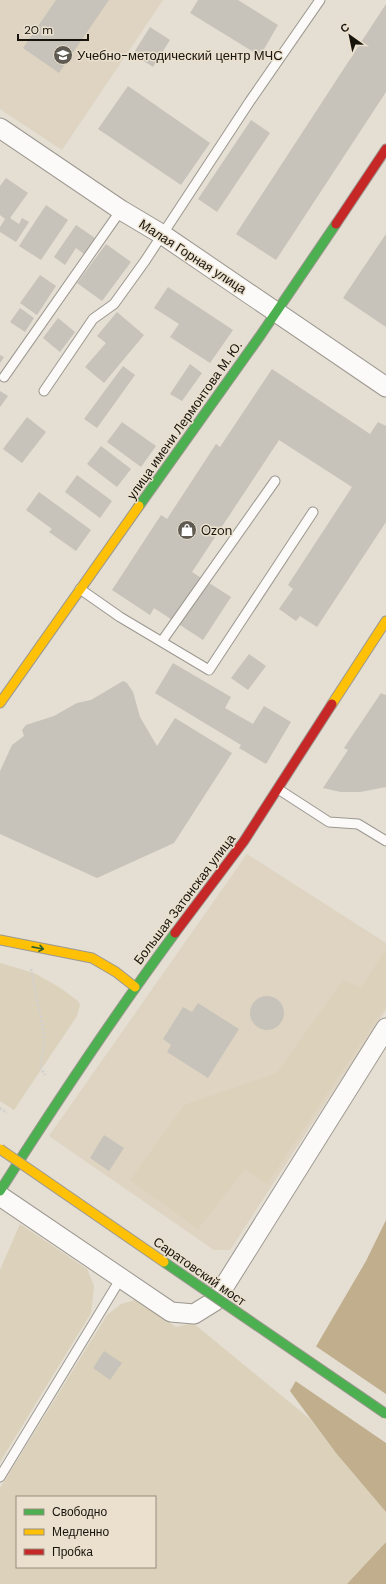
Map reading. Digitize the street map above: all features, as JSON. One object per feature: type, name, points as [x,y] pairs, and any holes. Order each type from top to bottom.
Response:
[{"type":"street","name":"Малая Горная улица","points":[[0,128],[122,210],[163,235],[386,387]]},
{"type":"street","name":"улица имени Лермонтова М. Ю.","points":[[0,703],[275,312],[386,149]]},
{"type":"street","name":"Большая Затонская улица","points":[[0,1191],[69,1083],[136,987],[244,841],[386,621]]},
{"type":"street","points":[[0,940],[92,958],[116,972],[136,987]]},
{"type":"street","points":[[0,1196],[171,1312],[194,1314],[215,1301],[386,1028]]},
{"type":"street","name":"Саратовский мост","points":[[0,1149],[386,1414]]},
{"type":"lane","points":[[44,391],[93,319],[114,304],[163,235],[250,102],[320,0]]},
{"type":"lane","points":[[4,377],[122,210]]},
{"type":"lane","points":[[162,641],[275,481]]},
{"type":"lane","points":[[80,589],[120,617],[209,670],[313,512]]},
{"type":"lane","points":[[278,788],[329,822],[358,824],[386,841]]},
{"type":"lane","points":[[0,1478],[121,1278]]},
{"type":"path","points":[[29,963],[45,1039],[40,1066],[45,1075]]},
{"type":"path","points":[[0,1108],[7,1113]]},
{"type":"shaded area","name":"Учебно-методический центр МЧС","points":[[0,0],[163,0],[62,150],[0,109]]},
{"type":"shaded area","points":[[247,854],[386,943],[386,1010],[230,1250],[214,1250],[49,1136]]},
{"type":"shaded area","points":[[386,949],[386,1005],[267,1184],[245,1169],[198,1229],[130,1180],[184,1105],[277,1073],[343,980],[361,988]]},
{"type":"shaded area","points":[[0,963],[34,973],[59,987],[78,1001],[80,1005],[77,1016],[14,1110],[0,1101]]},
{"type":"shaded area","points":[[386,1220],[386,1512],[336,1453],[290,1391],[366,1261]]},
{"type":"shaded area","points":[[20,1224],[87,1269],[94,1286],[91,1313],[0,1462],[0,1270]]},
{"type":"shaded area","points":[[135,1300],[176,1327],[193,1323],[310,1419],[336,1453],[386,1512],[386,1542],[347,1584],[0,1584],[0,1488],[107,1315],[121,1304]]},
{"type":"shaded area","points":[[386,1542],[386,1584],[347,1584]]},
{"type":"pier","points":[[314,1345],[386,1394],[386,1443],[294,1380]]},
{"type":"building","points":[[56,0],[109,0],[59,73],[23,48]]},
{"type":"building","points":[[198,0],[238,0],[278,25],[260,56],[190,13]]},
{"type":"building","points":[[386,4],[386,92],[276,260],[236,234]]},
{"type":"building","points":[[150,27],[170,40],[153,67],[133,54]]},
{"type":"building","points":[[128,86],[210,143],[181,185],[98,129]]},
{"type":"building","points":[[251,120],[270,133],[217,212],[198,199]]},
{"type":"building","points":[[6,178],[28,193],[10,218],[19,224],[22,218],[29,222],[16,242],[0,232],[0,227],[5,219],[0,215],[0,186]]},
{"type":"building","points":[[46,205],[68,220],[41,260],[19,246]]},
{"type":"building","points":[[76,225],[95,238],[84,254],[76,248],[65,265],[54,257]]},
{"type":"building","points":[[386,234],[386,327],[343,298]]},
{"type":"building","points":[[106,244],[131,262],[102,301],[77,283]]},
{"type":"building","points":[[40,275],[56,286],[37,315],[20,303]]},
{"type":"building","points":[[168,287],[233,330],[210,363],[170,337],[179,324],[154,308]]},
{"type":"building","points":[[20,308],[34,318],[25,332],[10,322]]},
{"type":"building","points":[[117,312],[144,335],[104,383],[85,367],[106,343],[97,336]]},
{"type":"building","points":[[58,318],[75,332],[60,352],[43,338]]},
{"type":"building","points":[[0,355],[4,357],[0,363]]},
{"type":"building","points":[[190,364],[202,373],[182,401],[170,394]]},
{"type":"building","points":[[123,366],[135,375],[97,428],[84,419]]},
{"type":"building","points":[[272,369],[370,434],[378,422],[386,426],[386,522],[317,627],[300,616],[296,621],[279,609],[293,589],[288,585],[352,487],[279,440],[192,572],[231,597],[203,640],[154,608],[150,615],[112,590],[161,515],[167,519],[216,444],[220,447]]},
{"type":"building","points":[[0,391],[8,396],[0,407]]},
{"type":"building","points":[[27,417],[46,432],[22,463],[3,449]]},
{"type":"building","points":[[122,422],[156,446],[141,467],[107,442]]},
{"type":"building","points":[[101,446],[131,469],[117,487],[87,464]]},
{"type":"building","points":[[77,475],[112,501],[100,518],[65,492]]},
{"type":"building","points":[[39,492],[91,530],[76,551],[49,532],[52,529],[26,510]]},
{"type":"building","points":[[249,654],[266,666],[248,690],[231,678]]},
{"type":"building","points":[[173,663],[231,697],[225,708],[253,724],[264,706],[291,722],[266,764],[239,748],[241,745],[155,693]]},
{"type":"building","points":[[123,681],[127,683],[133,692],[140,717],[157,746],[175,718],[232,753],[174,843],[97,878],[0,834],[0,771],[12,745],[24,736],[22,730],[26,725],[54,716],[77,703],[91,700]]},
{"type":"building","points":[[381,693],[386,694],[386,787],[360,792],[341,792],[323,788],[348,750],[344,748]]},
{"type":"building","points":[[264,996],[270,996],[279,1001],[283,1007],[283,1019],[279,1025],[270,1030],[264,1030],[255,1025],[250,1016],[250,1010],[255,1001]]},
{"type":"building","points":[[198,1003],[239,1029],[208,1078],[167,1052],[171,1045],[163,1039],[183,1007],[192,1012]]},
{"type":"building","points":[[104,1135],[124,1148],[109,1171],[90,1158]]},
{"type":"building","points":[[104,1351],[122,1363],[110,1380],[93,1368]]},
{"type":"traffic: fast","points":[[139,506],[260,336],[336,224]]},
{"type":"traffic: fast","points":[[0,1191],[85,1060],[175,933]]},
{"type":"traffic: fast","points":[[164,1262],[386,1414]]},
{"type":"traffic: slow","points":[[0,703],[139,506]]},
{"type":"traffic: slow","points":[[332,704],[386,621]]},
{"type":"traffic: slow","points":[[0,940],[92,958],[116,972],[135,987]]},
{"type":"traffic: slow","points":[[0,1149],[164,1262]]},
{"type":"traffic: jam","points":[[336,224],[386,149]]},
{"type":"traffic: jam","points":[[175,933],[244,841],[332,704]]},
{"type":"place","name":"Учебно-методический центр МЧС","points":[[63,55]]},
{"type":"place","name":"Ozon","points":[[187,530]]}]
